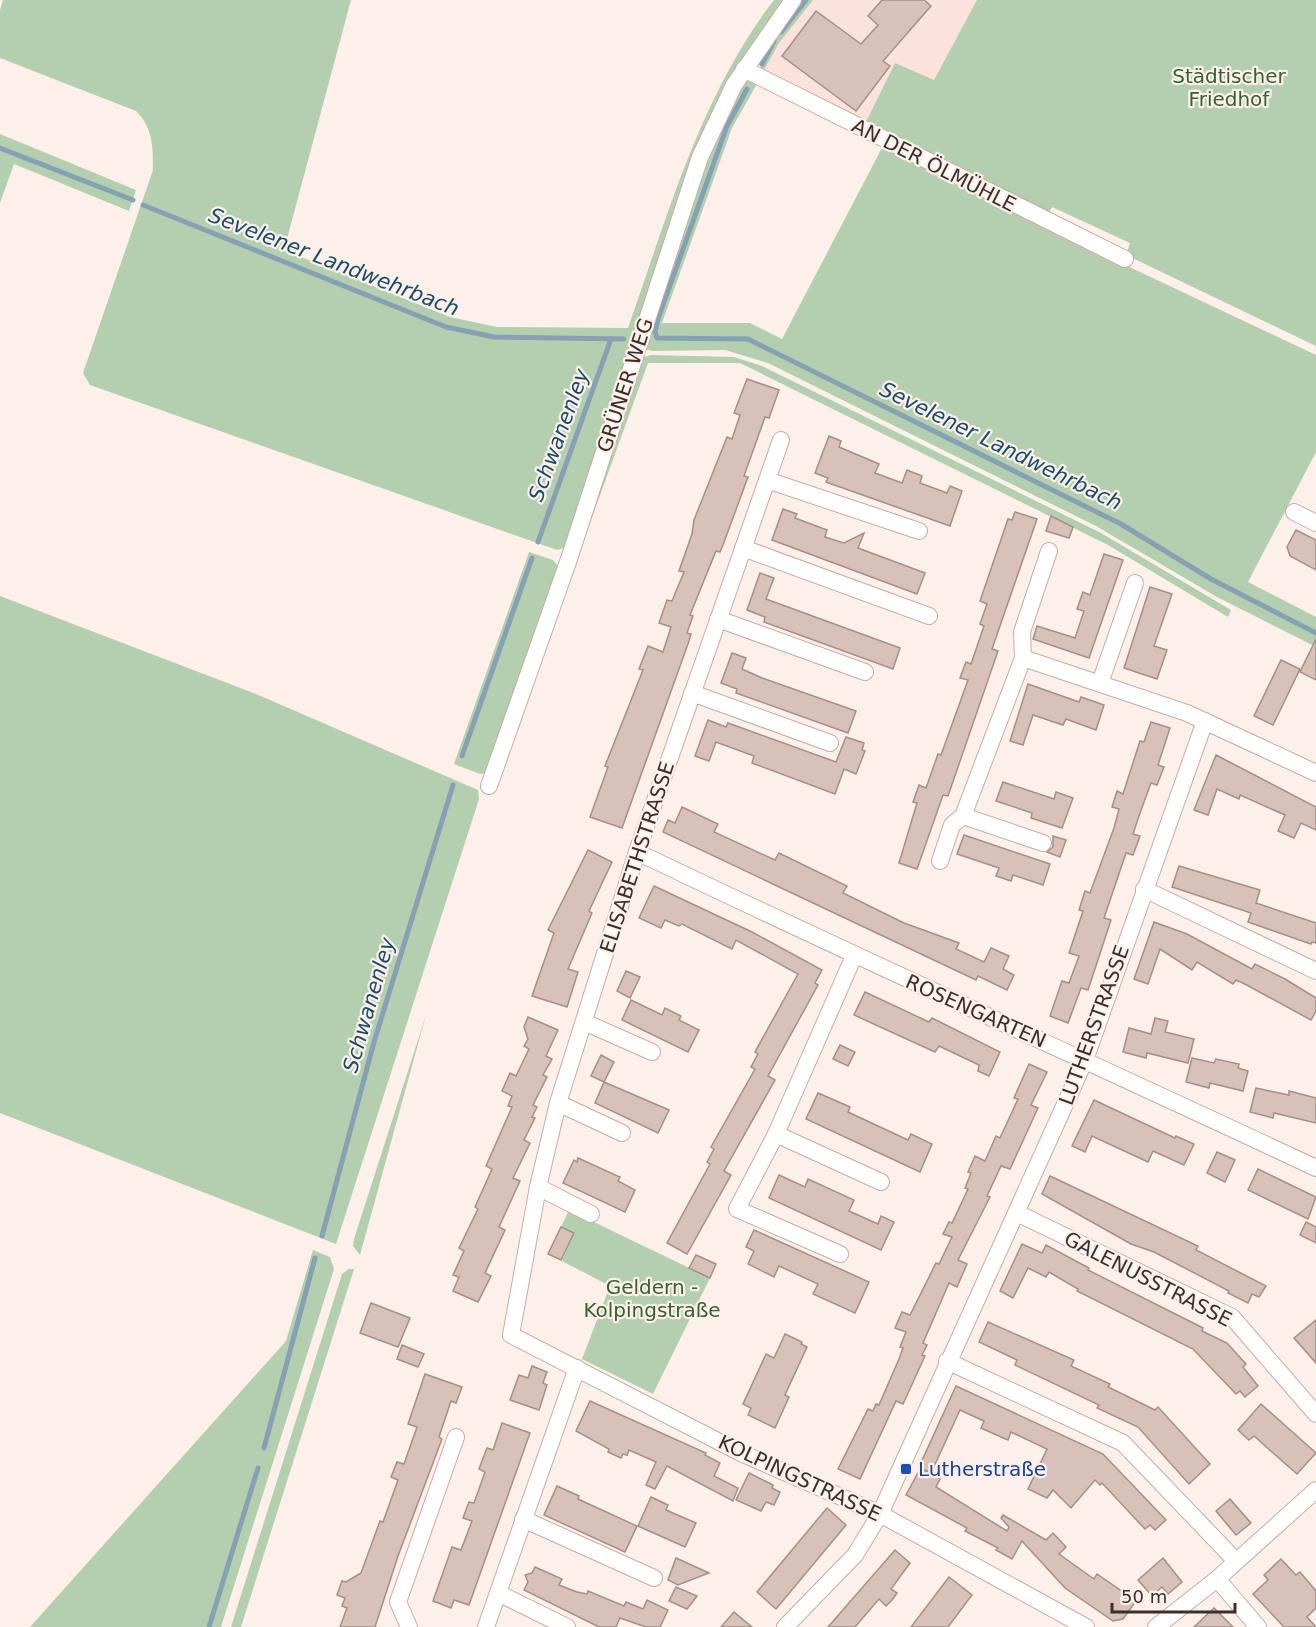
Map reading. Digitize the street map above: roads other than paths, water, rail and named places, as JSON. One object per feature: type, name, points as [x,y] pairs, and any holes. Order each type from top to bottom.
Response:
[{"type":"street","name":"GRÜNER WEG","points":[[489,786],[569,560],[699,157],[727,96],[794,0]]},
{"type":"street","name":"AN DER ÖLMÜHLE","points":[[744,69],[1125,259]]},
{"type":"street","name":"ELISABETHSTRASSE","points":[[511,1335],[538,1187],[558,1103],[637,852],[781,440]]},
{"type":"street","points":[[767,480],[919,531]]},
{"type":"street","points":[[1294,512],[1316,523]]},
{"type":"street","points":[[743,548],[929,616]]},
{"type":"street","points":[[940,861],[952,825],[963,816],[1023,658],[1022,632],[1049,550]]},
{"type":"street","points":[[1100,683],[1135,583]]},
{"type":"street","points":[[718,619],[865,672]]},
{"type":"street","points":[[1023,658],[1205,721],[1316,773]]},
{"type":"street","points":[[692,693],[830,743]]},
{"type":"street","name":"LUTHERSTRASSE","points":[[785,1627],[855,1555],[880,1514],[947,1361],[1017,1213],[1085,1060],[1205,721]]},
{"type":"street","points":[[963,816],[1043,843]]},
{"type":"street","name":"ROSENGARTEN","points":[[637,852],[854,956],[1085,1060],[1316,1168]]},
{"type":"street","points":[[1144,888],[1316,972]]},
{"type":"street","points":[[840,1254],[738,1209],[776,1134],[854,956]]},
{"type":"street","points":[[584,1022],[652,1052]]},
{"type":"street","points":[[558,1103],[622,1133]]},
{"type":"street","points":[[776,1134],[881,1182]]},
{"type":"street","points":[[538,1187],[591,1214]]},
{"type":"street","name":"GALENUSSTRASSE","points":[[1017,1213],[1232,1317],[1316,1414]]},
{"type":"street","name":"KOLPINGSTRASSE","points":[[511,1335],[741,1453],[880,1514],[1086,1627]]},
{"type":"street","points":[[947,1361],[1123,1443],[1236,1561]]},
{"type":"street","points":[[486,1627],[577,1368]]},
{"type":"street","points":[[409,1627],[398,1602],[456,1437]]},
{"type":"street","points":[[1156,1627],[1217,1579],[1316,1490]]},
{"type":"street","points":[[523,1519],[654,1578]]},
{"type":"street","points":[[1217,1579],[1258,1627]]},
{"type":"street","points":[[498,1593],[567,1627]]},
{"type":"waterway","points":[[781,32],[806,0]]},
{"type":"waterway","points":[[762,64],[774,41]]},
{"type":"waterway","name":"Sevelener Landwehrbach","points":[[747,89],[727,126],[658,319],[655,332],[657,338],[748,339],[1121,524],[1211,579],[1316,633]]},
{"type":"waterway","name":"Sevelener Landwehrbach","points":[[0,148],[133,200]]},
{"type":"waterway","name":"Sevelener Landwehrbach","points":[[143,205],[446,327],[494,337],[624,339]]},
{"type":"waterway","name":"Schwanenley","points":[[538,542],[611,339]]},
{"type":"waterway","name":"Schwanenley","points":[[462,756],[532,558]]},
{"type":"waterway","name":"Schwanenley","points":[[322,1236],[374,1042],[453,785]]},
{"type":"waterway","name":"Schwanenley","points":[[264,1448],[315,1258]]},
{"type":"waterway","name":"Schwanenley","points":[[209,1627],[258,1468]]},
{"type":"place","name":"Lutherstraße","points":[[906,1469]]},
{"type":"park label","name":"Städtischer Friedhof","points":[[1229,88]]},
{"type":"park label","name":"Geldern - Kolpingstraße","points":[[652,1298]]}]
